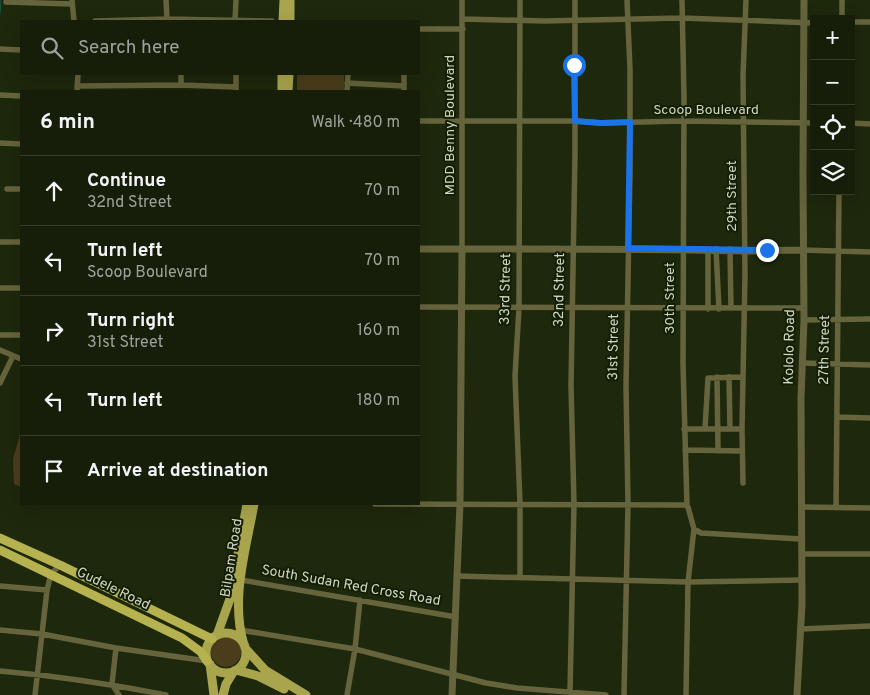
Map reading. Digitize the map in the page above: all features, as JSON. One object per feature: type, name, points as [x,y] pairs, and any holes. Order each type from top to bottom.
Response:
[{"type":"highway","name":"Gudele Road","points":[[0,538],[215,637]]},
{"type":"highway","name":"Gudele Road","points":[[0,550],[182,638],[202,652],[209,662]]},
{"type":"main road","points":[[283,20],[284,0]]},
{"type":"main road","points":[[290,0],[290,20]]},
{"type":"main road","points":[[282,75],[282,90]]},
{"type":"main road","points":[[288,90],[289,75]]},
{"type":"main road","name":"Bilpam Road","points":[[215,637],[230,599],[247,505]]},
{"type":"main road","name":"Bilpam Road","points":[[245,647],[240,630],[238,611],[241,580],[254,505]]},
{"type":"main road","points":[[214,695],[206,650],[215,637],[225,633],[233,634],[240,638],[245,647],[265,670],[306,695]]},
{"type":"main road","points":[[223,695],[226,684],[235,670],[243,663],[246,653],[245,647]]},
{"type":"main road","points":[[209,662],[221,672],[235,670],[258,676],[294,695]]},
{"type":"street","points":[[166,0],[167,19]]},
{"type":"street","points":[[235,20],[236,0]]},
{"type":"street","name":"MDD Benny Boulevard","points":[[462,0],[462,250]]},
{"type":"street","name":"33rd Street","points":[[520,0],[519,308],[515,376],[520,504],[520,578]]},
{"type":"street","name":"32nd Street","points":[[570,692],[574,504],[571,386],[575,121],[574,0]]},
{"type":"street","name":"31st Street","points":[[624,695],[628,580],[626,386],[630,122],[627,0]]},
{"type":"street","name":"30th Street","points":[[682,0],[684,429],[687,506],[694,529]]},
{"type":"street","name":"29th Street","points":[[743,483],[743,76],[746,0]]},
{"type":"street","name":"Kololo Road","points":[[797,695],[802,580],[804,0]]},
{"type":"street","points":[[842,0],[842,15]]},
{"type":"street","points":[[6,2],[72,2],[74,20]]},
{"type":"street","points":[[463,19],[574,21],[682,18],[810,22]]},
{"type":"street","points":[[131,20],[181,20]]},
{"type":"street","points":[[855,22],[870,22]]},
{"type":"street","points":[[420,29],[463,29]]},
{"type":"street","points":[[0,49],[20,50]]},
{"type":"street","points":[[78,75],[77,89],[150,88],[182,85],[198,89],[236,89],[236,75]]},
{"type":"street","points":[[180,75],[182,85]]},
{"type":"street","points":[[347,90],[348,75]]},
{"type":"street","points":[[347,83],[404,88],[404,75]]},
{"type":"street","points":[[0,95],[20,96]]},
{"type":"street","name":"Scoop Boulevard","points":[[420,121],[810,123]]},
{"type":"street","points":[[855,123],[870,124]]},
{"type":"street","points":[[0,143],[20,144]]},
{"type":"street","points":[[7,189],[20,189]]},
{"type":"street","name":"27th Street","points":[[836,508],[839,195]]},
{"type":"street","points":[[0,242],[20,242]]},
{"type":"street","points":[[420,249],[573,250],[683,248],[744,251],[870,252]]},
{"type":"street","points":[[708,309],[712,249]]},
{"type":"street","points":[[712,249],[719,309]]},
{"type":"street","points":[[452,695],[460,504],[462,250]]},
{"type":"street","points":[[730,250],[731,308]]},
{"type":"street","points":[[1,288],[20,288]]},
{"type":"street","points":[[420,307],[803,308]]},
{"type":"street","points":[[804,320],[870,319]]},
{"type":"street","points":[[0,335],[20,334]]},
{"type":"street","points":[[0,350],[20,359]]},
{"type":"street","points":[[0,383],[2,374],[13,356]]},
{"type":"street","points":[[803,363],[870,365]]},
{"type":"street","points":[[705,429],[707,380],[709,377],[743,377]]},
{"type":"street","points":[[717,377],[718,451]]},
{"type":"street","points":[[729,377],[730,429]]},
{"type":"street","points":[[837,417],[870,418]]},
{"type":"street","points":[[684,429],[742,429]]},
{"type":"street","points":[[685,450],[742,451]]},
{"type":"street","points":[[420,504],[628,504],[687,506]]},
{"type":"street","points":[[801,507],[870,508]]},
{"type":"street","points":[[686,695],[688,582],[694,529],[708,534],[801,538]]},
{"type":"street","points":[[802,554],[870,554]]},
{"type":"street","points":[[35,695],[47,590],[51,574],[60,565]]},
{"type":"street","points":[[457,576],[688,582],[802,580]]},
{"type":"street","name":"South Sudan Red Cross Road","points":[[241,580],[456,617]]},
{"type":"street","points":[[0,586],[47,590]]},
{"type":"street","points":[[346,695],[355,649],[360,600]]},
{"type":"street","points":[[801,629],[870,626]]},
{"type":"street","points":[[0,630],[42,634],[116,648],[209,662]]},
{"type":"street","points":[[240,630],[355,649],[454,676],[517,688],[606,695]]},
{"type":"street","points":[[116,648],[112,684],[119,695]]},
{"type":"street","points":[[0,671],[112,684],[166,695]]},
{"type":"street","points":[[517,688],[517,695]]},
{"type":"shaded area","points":[[297,75],[344,75],[344,90],[297,90]]},
{"type":"shaded area","points":[[20,434],[20,487],[14,484],[13,459]]},
{"type":"shaded area","points":[[226,637],[237,641],[241,652],[237,663],[226,667],[215,663],[211,652],[215,641]]},
{"type":"waterway","points":[[0,14],[1,0]]},
{"type":"route","points":[[574,65],[575,121],[601,123],[630,122],[628,248],[767,250]]}]
